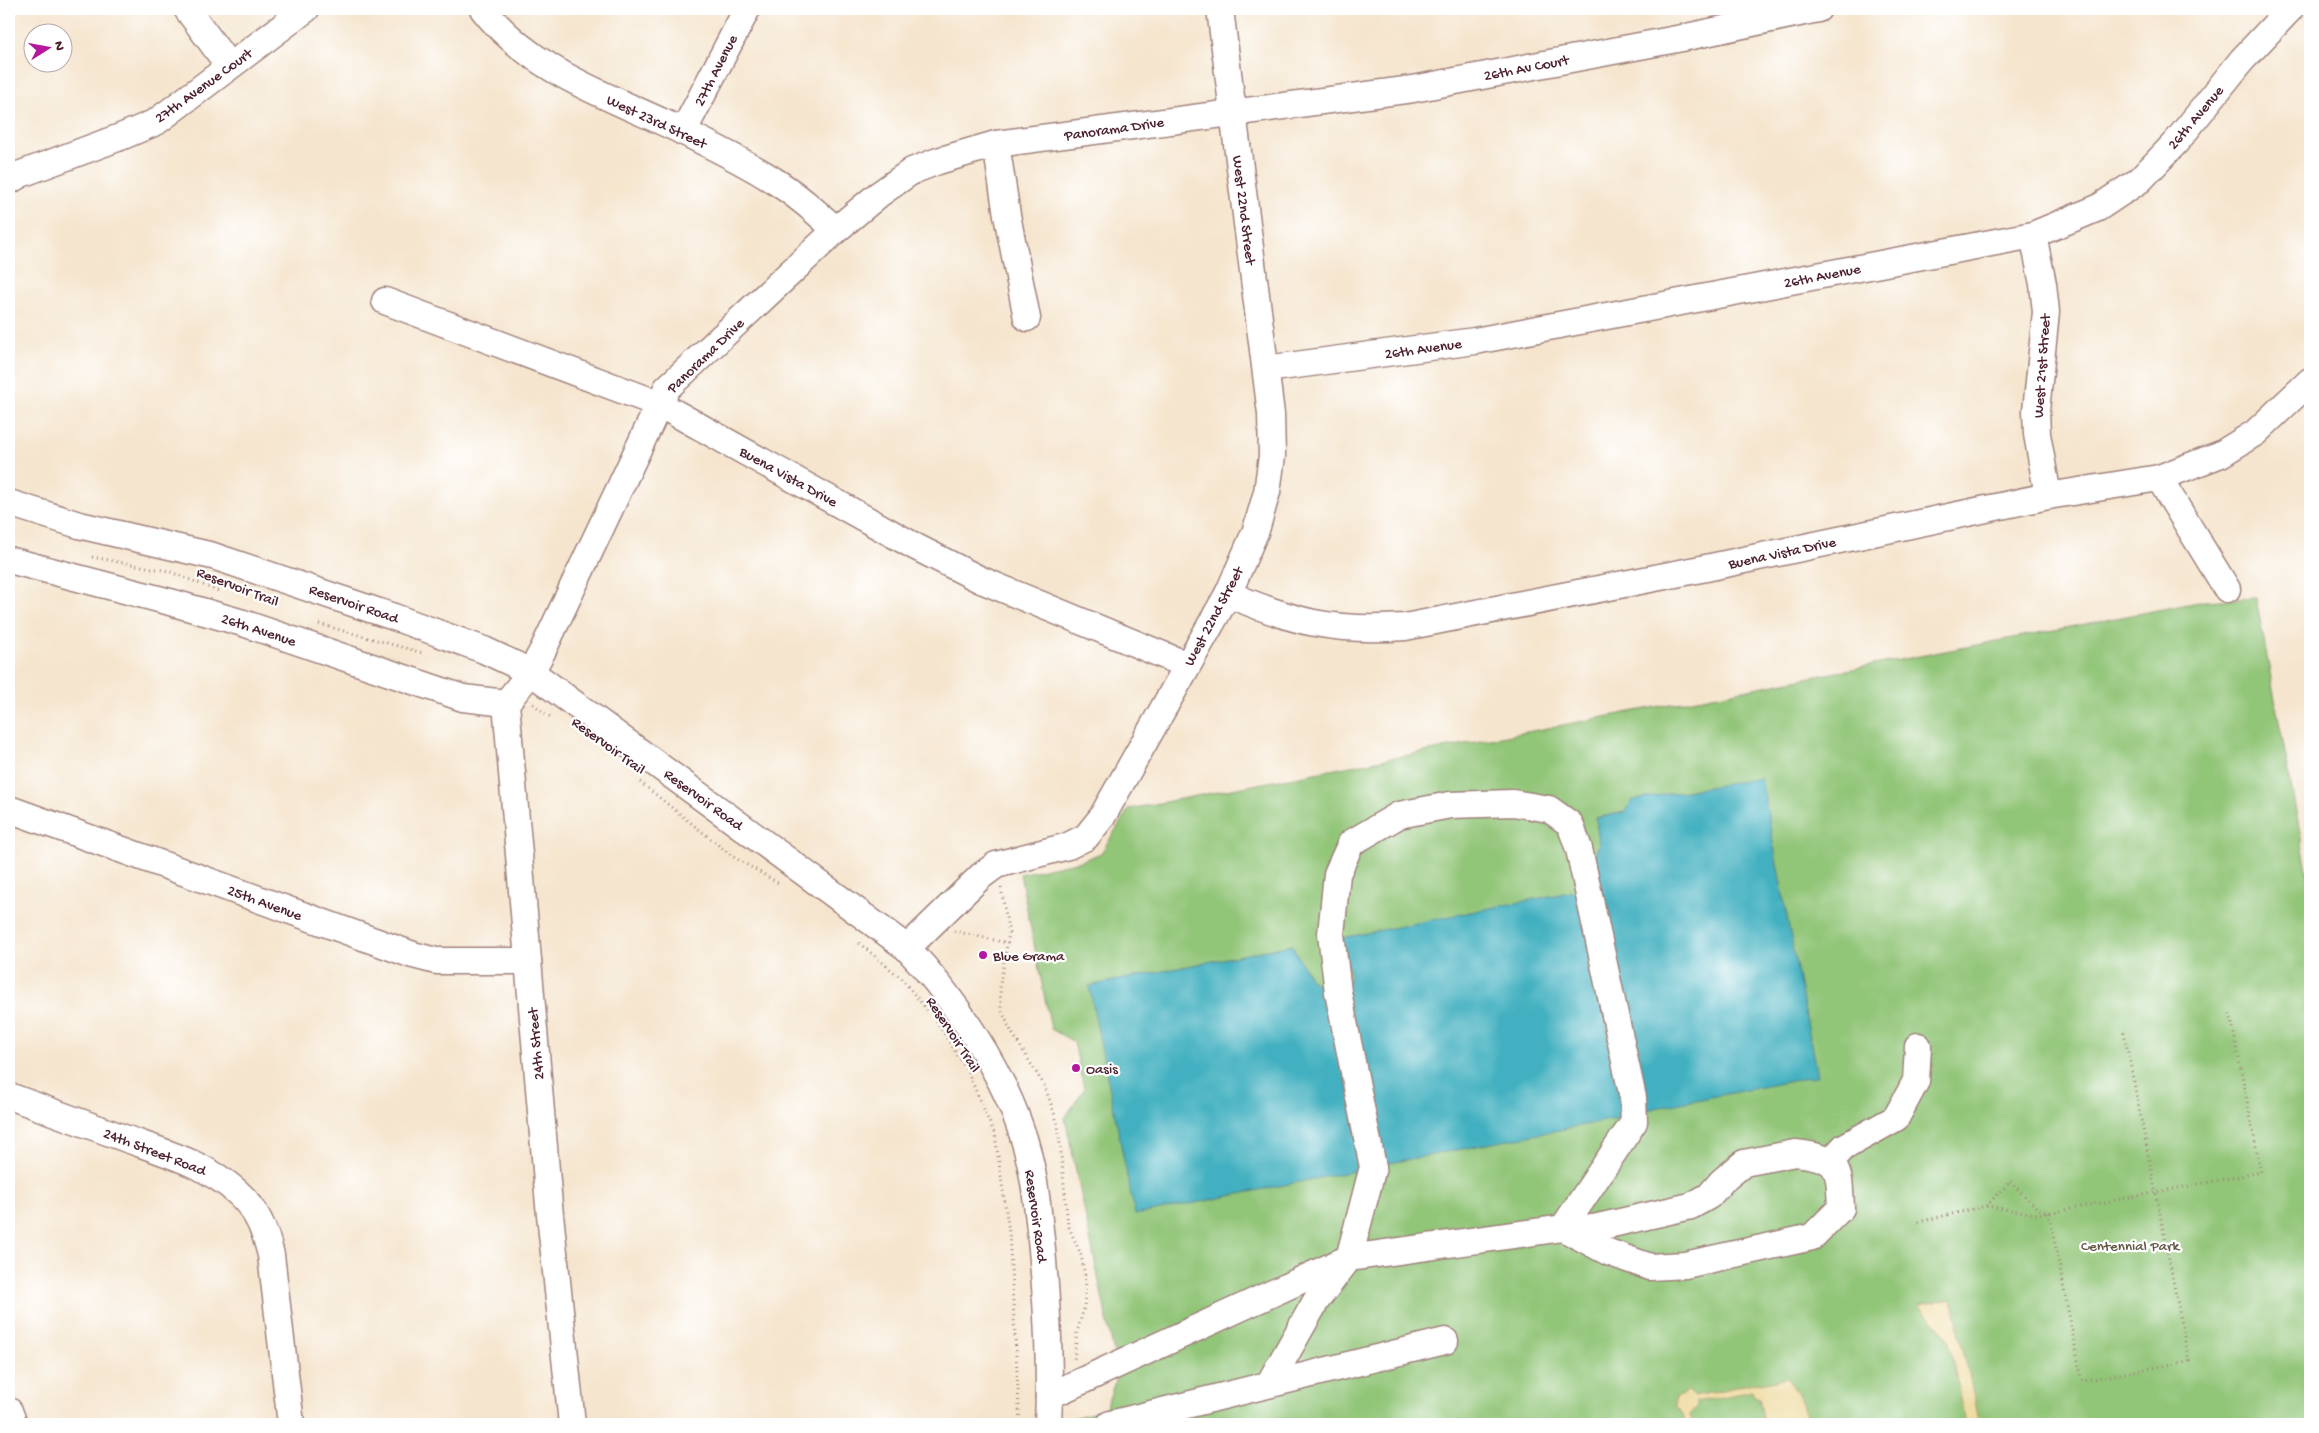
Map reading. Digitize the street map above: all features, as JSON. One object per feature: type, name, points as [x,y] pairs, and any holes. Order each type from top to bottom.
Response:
[{"type":"street","points":[[187,9],[229,66]]},
{"type":"street","name":"27th Avenue Court","points":[[9,181],[21,174],[156,122],[306,9]]},
{"type":"street","name":"West 23rd Street","points":[[483,9],[521,48],[539,62],[609,99],[683,132],[772,179],[797,196],[836,230]]},
{"type":"street","name":"27th Avenue","points":[[683,132],[747,9]]},
{"type":"street","name":"West 22nd Street","points":[[907,948],[980,876],[996,865],[1068,846],[1086,837],[1102,817],[1228,594],[1256,530],[1267,492],[1272,456],[1271,414],[1220,9]]},
{"type":"street","name":"26th Av Court","points":[[1233,112],[1413,89],[1682,38],[1818,9]]},
{"type":"street","name":"26th Avenue","points":[[1266,369],[1475,341],[2032,235],[2098,208],[2140,180],[2177,141],[2242,60],[2290,9]]},
{"type":"street","name":"Panorama Drive","points":[[518,689],[667,388],[836,230],[878,195],[912,172],[938,161],[996,144],[1233,112]]},
{"type":"street","points":[[996,144],[1007,215],[1027,318]]},
{"type":"street","name":"West 21st Street","points":[[2032,235],[2043,284],[2046,312],[2036,411],[2037,434],[2048,496]]},
{"type":"street","name":"Buena Vista Drive","points":[[384,301],[659,404],[979,579],[1187,665]]},
{"type":"street","name":"Buena Vista Drive","points":[[1228,594],[1263,609],[1319,625],[1368,630],[1405,627],[1706,568],[2048,496],[2159,478],[2221,454],[2248,437],[2310,381]]},
{"type":"street","points":[[2159,478],[2227,589]]},
{"type":"street","name":"Reservoir Road","points":[[9,503],[80,525],[213,556],[394,616],[484,650],[518,689],[907,948],[935,978],[964,1020],[1000,1082],[1021,1127],[1036,1190],[1048,1308],[1048,1424]]},
{"type":"street","name":"26th Avenue","points":[[9,560],[243,623],[463,698],[518,689]]},
{"type":"street","name":"24th Street","points":[[518,689],[528,961],[549,1204],[572,1424]]},
{"type":"street","points":[[1269,1384],[1316,1301],[1349,1258],[1373,1167],[1338,992],[1331,934],[1337,874],[1351,843],[1399,815],[1450,805],[1513,803],[1550,810],[1570,824],[1579,849],[1633,1098],[1634,1122],[1563,1228]]},
{"type":"street","name":"25th Avenue","points":[[9,809],[413,955],[436,961],[528,961]]},
{"type":"street","points":[[1830,1162],[1844,1147],[1896,1118],[1916,1081],[1918,1046]]},
{"type":"street","name":"24th Street Road","points":[[9,1096],[151,1148],[212,1173],[239,1193],[258,1218],[266,1233],[291,1424]]},
{"type":"street","points":[[1049,1396],[1349,1258],[1563,1228],[1594,1228],[1691,1206],[1709,1196],[1722,1181],[1744,1163],[1795,1153],[1820,1156],[1830,1162],[1838,1174],[1841,1208],[1812,1237],[1684,1265],[1650,1267],[1608,1252],[1563,1228]]},
{"type":"street","points":[[1110,1424],[1445,1340]]},
{"type":"street","points":[[9,1410],[14,1424]]},
{"type":"path","name":"Reservoir Trail","points":[[85,556],[168,571],[221,592]]},
{"type":"path","points":[[315,623],[427,654]]},
{"type":"path","name":"Reservoir Trail","points":[[518,689],[559,722]]},
{"type":"path","name":"Reservoir Trail","points":[[634,777],[732,856],[781,885]]},
{"type":"path","points":[[938,916],[950,930],[1008,943]]},
{"type":"path","name":"Reservoir Trail","points":[[858,942],[901,978],[933,1017],[967,1070],[996,1135],[1012,1267],[1020,1424]]},
{"type":"path","points":[[1918,1222],[1986,1206],[2035,1214],[2049,1213],[2261,1172],[2230,1013]]},
{"type":"path","points":[[2049,1213],[2082,1381],[2189,1361],[2124,1032]]},
{"type":"path","points":[[1986,1206],[2011,1181],[2037,1208],[2049,1213]]},
{"type":"green space","name":"Centennial Park","points":[[2256,598],[2310,886],[2310,1424],[1069,1424],[1068,1419],[1105,1410],[1118,1373],[1065,1118],[1084,1089],[1074,1042],[1051,1029],[1020,874],[1081,861],[1101,853],[1129,809],[2204,601]],"holes":[[[1625,812],[1599,845],[1596,818]],[[1292,945],[1311,981],[1090,986]],[[1350,976],[1380,1165],[1344,992]]]},
{"type":"sand","points":[[1952,1299],[1980,1424],[1965,1424],[1949,1342],[1946,1335],[1919,1305]]},
{"type":"sand","points":[[1786,1378],[1800,1399],[1808,1424],[1764,1424],[1759,1398],[1754,1396],[1752,1391],[1696,1402],[1696,1407],[1690,1414],[1692,1424],[1685,1424],[1683,1414],[1676,1407],[1675,1398],[1687,1391],[1695,1396],[1758,1382]]},
{"type":"water","points":[[1761,778],[1817,1076],[1646,1110],[1594,856],[1599,845],[1596,818],[1625,812],[1633,800]]},
{"type":"water","points":[[1580,890],[1625,1117],[1380,1165],[1344,992],[1350,976],[1342,938]]},
{"type":"water","points":[[1292,945],[1311,980],[1330,992],[1364,1169],[1135,1215],[1089,986]]},
{"type":"place","name":"Blue Grama","points":[[983,955]]},
{"type":"place","name":"Oasis","points":[[1076,1068]]}]
